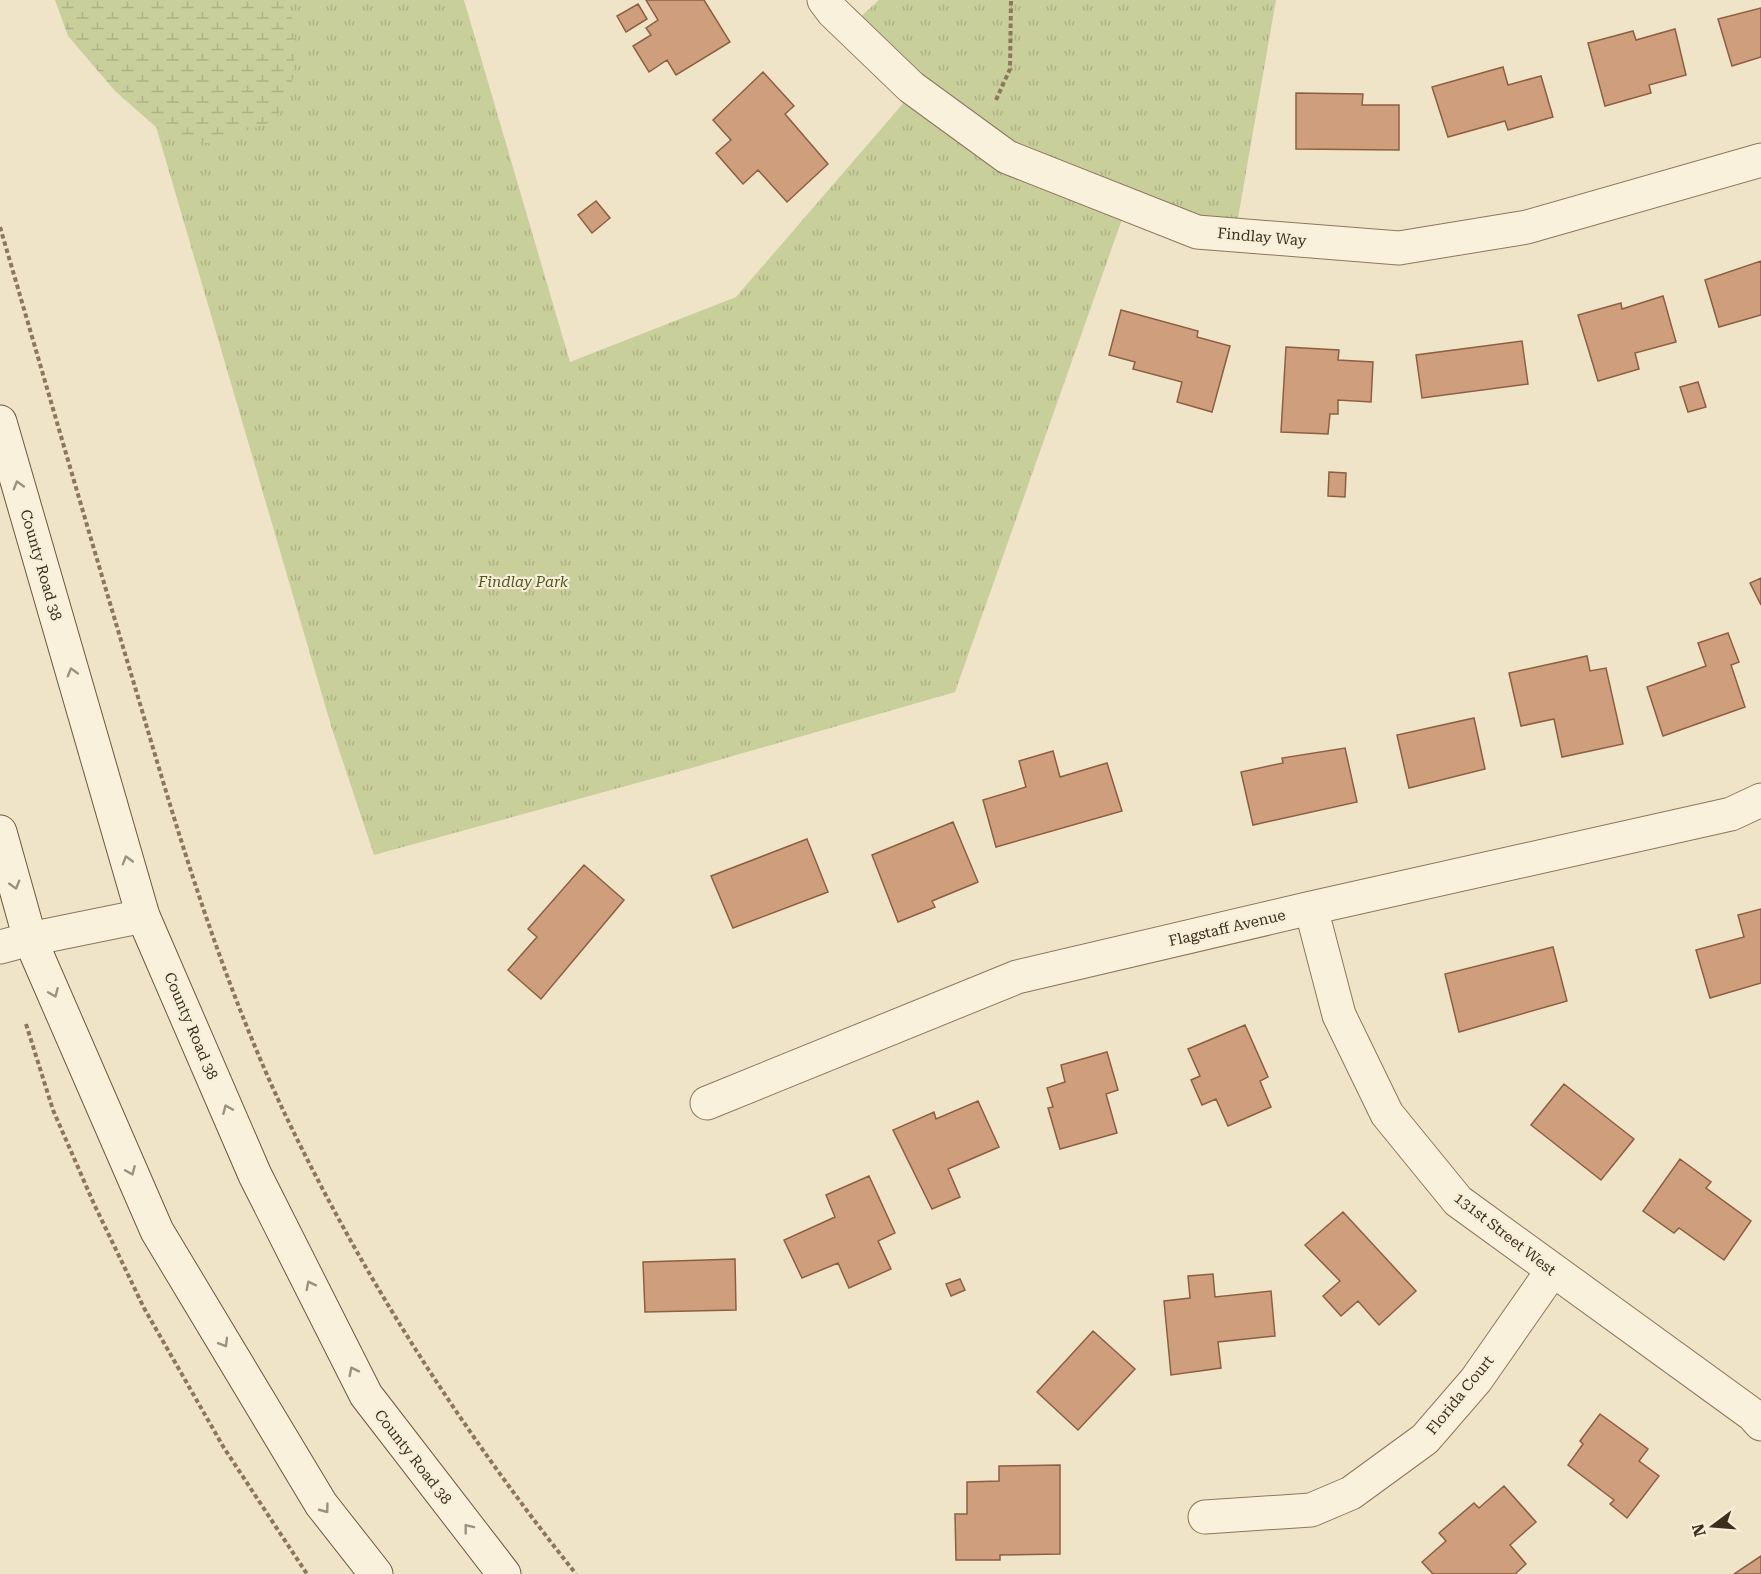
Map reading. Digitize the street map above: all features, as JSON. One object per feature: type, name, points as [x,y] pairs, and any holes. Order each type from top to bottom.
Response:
[{"type":"street","name":"Findlay Way","points":[[824,0],[833,12],[911,87],[1007,157],[1197,232],[1399,248],[1527,227],[1761,160]]},
{"type":"street","name":"County Road 38","points":[[0,422],[143,916],[255,1175],[366,1395],[504,1574]]},
{"type":"street","name":"Flagstaff Avenue","points":[[706,1103],[1017,977],[1311,908],[1731,814],[1761,800]]},
{"type":"street","points":[[0,832],[15,943],[157,1231],[321,1504],[376,1574]]},
{"type":"street","name":"131st Street West","points":[[1311,908],[1339,1015],[1387,1113],[1458,1201],[1753,1415],[1761,1424]]},
{"type":"street","points":[[15,943],[143,916]]},
{"type":"street","name":"Florida Court","points":[[1205,1517],[1311,1510],[1351,1493],[1425,1439],[1476,1380],[1552,1271]]},
{"type":"path","points":[[996,100],[1010,69],[1011,0]]},
{"type":"path","points":[[0,227],[183,848],[244,1016],[282,1108],[327,1199],[421,1361],[493,1466],[576,1574]]},
{"type":"path","points":[[24,1017],[53,1110],[94,1204],[144,1308],[224,1449],[307,1574]]},
{"type":"green space","points":[[55,0],[289,0],[295,40],[294,74],[286,104],[271,122],[208,144],[165,135],[115,91],[68,36]]},
{"type":"green space","name":"Findlay Park","points":[[119,0],[464,0],[570,362],[736,297],[913,92],[849,27],[879,0],[1276,0],[1234,241],[1126,208],[955,692],[688,769],[374,855],[332,729]]},
{"type":"building","points":[[646,0],[704,0],[730,42],[676,75],[667,60],[649,72],[633,46],[651,35],[646,28],[658,20]]},
{"type":"building","points":[[638,4],[647,19],[626,32],[617,16]]},
{"type":"building","points":[[1761,8],[1761,57],[1732,66],[1718,19]]},
{"type":"building","points":[[1675,29],[1686,75],[1649,85],[1651,93],[1605,106],[1588,43],[1633,31],[1636,40]]},
{"type":"building","points":[[1503,67],[1508,85],[1541,76],[1553,117],[1508,130],[1505,121],[1448,137],[1432,87]]},
{"type":"building","points":[[763,72],[794,106],[785,114],[828,164],[787,202],[758,170],[743,184],[716,153],[731,140],[713,120]]},
{"type":"building","points":[[1296,93],[1363,94],[1362,105],[1399,105],[1399,150],[1296,149]]},
{"type":"building","points":[[596,201],[610,218],[592,233],[578,215]]},
{"type":"building","points":[[1761,261],[1761,315],[1719,327],[1705,280]]},
{"type":"building","points":[[1663,296],[1676,342],[1635,353],[1639,369],[1598,381],[1578,315],[1621,303],[1622,309]]},
{"type":"building","points":[[1121,310],[1198,331],[1197,337],[1230,346],[1212,412],[1177,402],[1182,382],[1133,369],[1135,362],[1109,355]]},
{"type":"building","points":[[1522,341],[1528,384],[1422,398],[1416,355]]},
{"type":"building","points":[[1286,347],[1339,350],[1338,360],[1373,362],[1371,402],[1338,400],[1338,414],[1330,414],[1328,434],[1281,432]]},
{"type":"building","points":[[1698,382],[1706,407],[1688,412],[1680,387]]},
{"type":"building","points":[[1329,472],[1346,473],[1345,497],[1328,496]]},
{"type":"building","points":[[1761,578],[1761,605],[1750,583]]},
{"type":"building","points":[[1728,633],[1739,662],[1731,665],[1745,707],[1663,736],[1647,687],[1706,666],[1698,643]]},
{"type":"building","points":[[1587,656],[1590,671],[1606,668],[1623,744],[1562,757],[1554,719],[1521,726],[1509,673]]},
{"type":"building","points":[[1474,718],[1485,769],[1409,788],[1397,735]]},
{"type":"building","points":[[1345,748],[1357,802],[1253,825],[1241,772],[1283,763],[1282,758]]},
{"type":"building","points":[[1053,751],[1060,777],[1107,763],[1122,811],[996,847],[983,800],[1026,787],[1019,761]]},
{"type":"building","points":[[953,822],[978,882],[932,901],[935,907],[898,922],[872,855]]},
{"type":"building","points":[[807,839],[828,892],[733,928],[711,876]]},
{"type":"building","points":[[584,865],[624,900],[541,999],[508,970],[537,937],[528,929]]},
{"type":"building","points":[[1761,909],[1761,983],[1710,998],[1696,950],[1744,937],[1738,915]]},
{"type":"building","points":[[1553,947],[1567,1001],[1459,1032],[1445,974]]},
{"type":"building","points":[[1245,1025],[1268,1077],[1260,1081],[1271,1107],[1228,1126],[1216,1099],[1202,1105],[1191,1080],[1200,1076],[1188,1049]]},
{"type":"building","points":[[1107,1052],[1118,1090],[1106,1094],[1117,1133],[1060,1149],[1048,1108],[1053,1107],[1047,1088],[1065,1082],[1061,1065]]},
{"type":"building","points":[[1564,1084],[1634,1139],[1601,1180],[1531,1125]]},
{"type":"building","points":[[978,1101],[999,1147],[948,1169],[960,1197],[932,1209],[893,1130],[934,1112],[936,1119]]},
{"type":"building","points":[[1680,1159],[1711,1182],[1706,1188],[1751,1221],[1724,1260],[1679,1228],[1674,1233],[1643,1211]]},
{"type":"building","points":[[869,1176],[895,1233],[878,1241],[891,1269],[849,1288],[838,1263],[802,1278],[784,1240],[835,1217],[826,1195]]},
{"type":"building","points":[[1343,1212],[1416,1291],[1379,1325],[1358,1301],[1341,1316],[1323,1296],[1340,1281],[1305,1245]]},
{"type":"building","points":[[735,1259],[736,1310],[645,1312],[643,1262]]},
{"type":"building","points":[[1213,1274],[1215,1297],[1271,1291],[1275,1336],[1218,1342],[1221,1368],[1171,1375],[1164,1301],[1190,1298],[1188,1276]]},
{"type":"building","points":[[960,1279],[965,1290],[951,1296],[946,1284]]},
{"type":"building","points":[[1093,1331],[1135,1369],[1078,1430],[1037,1392]]},
{"type":"building","points":[[1600,1414],[1648,1449],[1639,1461],[1659,1476],[1627,1518],[1610,1504],[1614,1500],[1568,1465],[1583,1444],[1580,1441]]},
{"type":"building","points":[[1060,1465],[1060,1554],[1000,1555],[1000,1560],[956,1560],[955,1514],[967,1514],[967,1482],[999,1481],[999,1466]]},
{"type":"building","points":[[1504,1486],[1536,1522],[1510,1545],[1526,1564],[1515,1574],[1433,1574],[1422,1562],[1446,1541],[1439,1533],[1474,1503],[1479,1508]]},
{"type":"building","points":[[1761,1556],[1761,1574],[1734,1574]]}]
